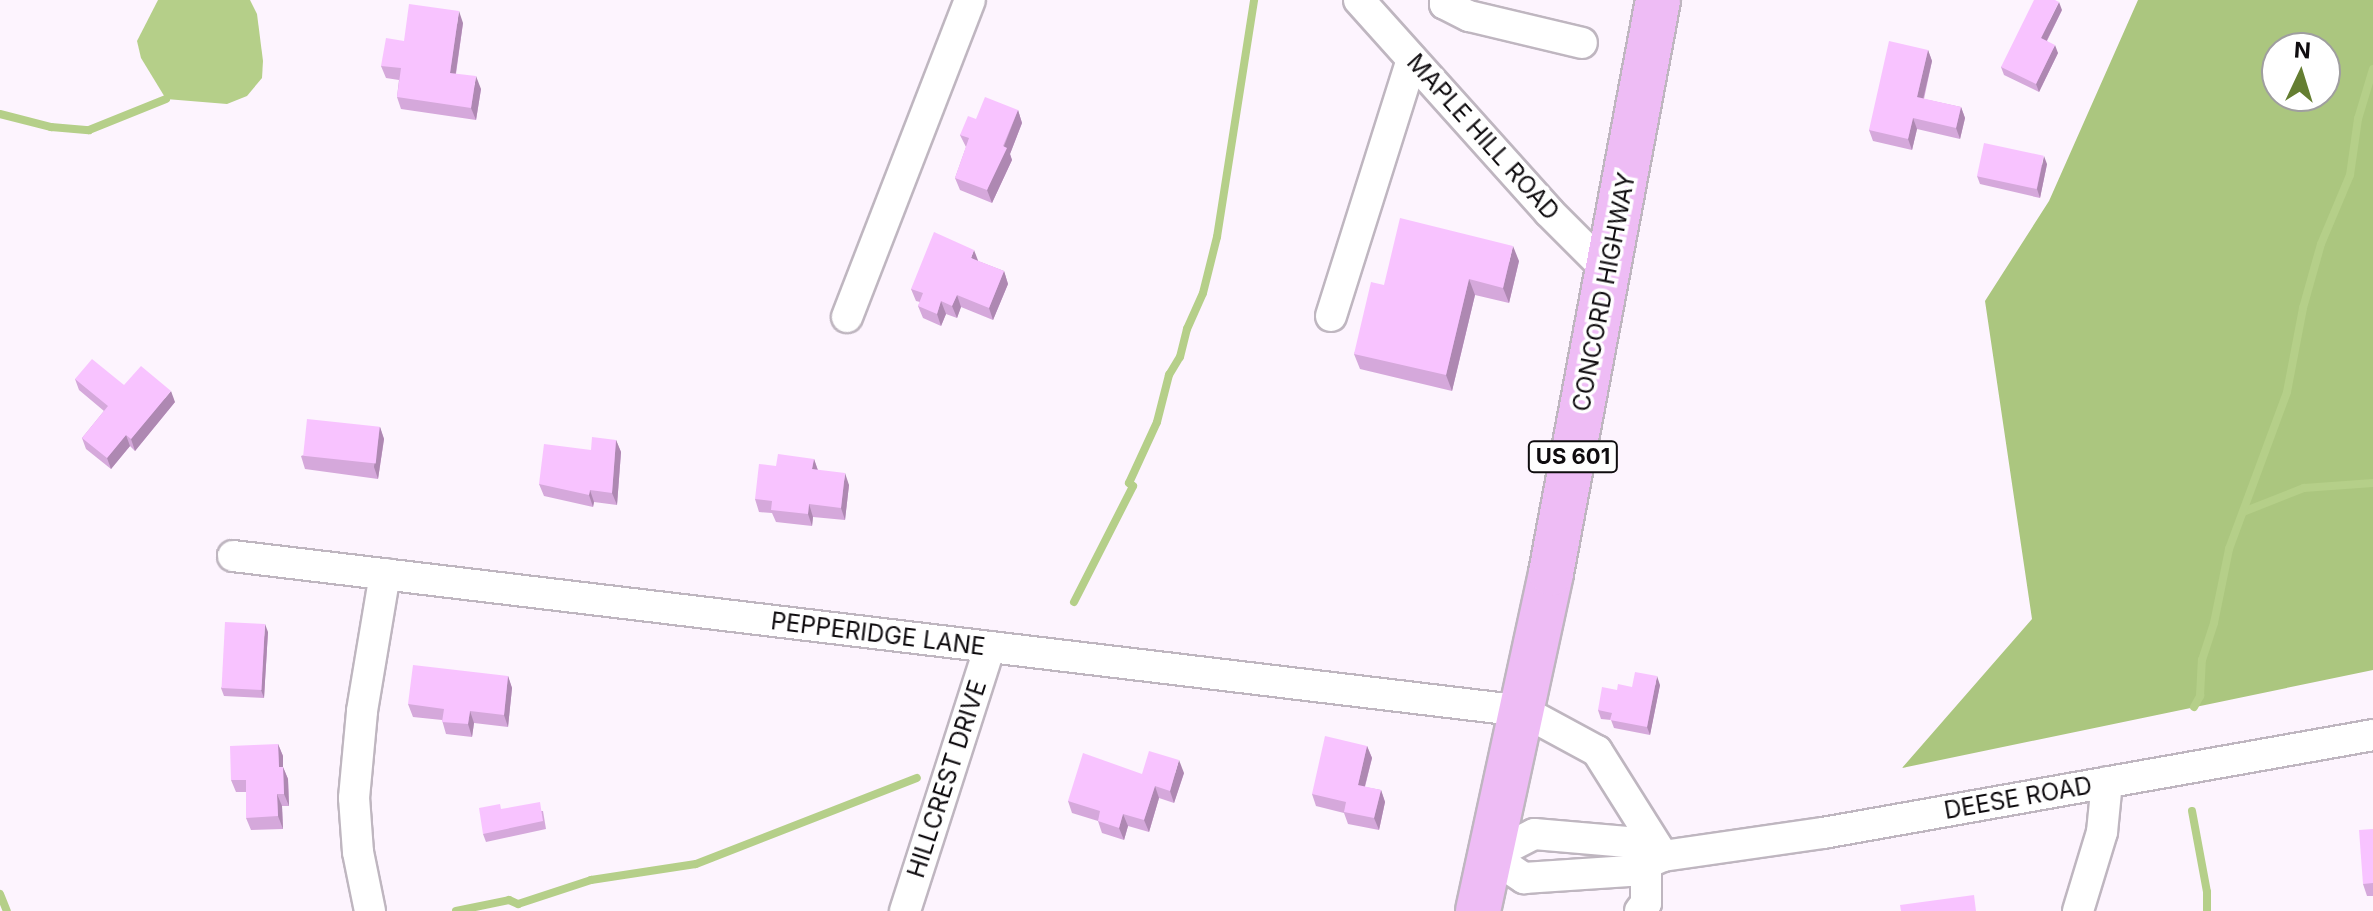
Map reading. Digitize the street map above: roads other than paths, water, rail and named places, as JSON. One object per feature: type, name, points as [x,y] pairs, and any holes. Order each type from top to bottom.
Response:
[{"type":"highway","name":"CONCORD HIGHWAY","points":[[1478,911],[1523,711],[1609,272],[1658,0]]},
{"type":"street","points":[[847,317],[970,0]]},
{"type":"street","name":"MAPLE HILL ROAD","points":[[1359,0],[1549,212],[1609,272]]},
{"type":"street","points":[[1445,0],[1445,4],[1469,16],[1582,43]]},
{"type":"street","points":[[1331,316],[1412,59]]},
{"type":"street","name":"PEPPERIDGE LANE","points":[[233,556],[1523,711]]},
{"type":"street","points":[[370,911],[358,852],[354,798],[362,711],[385,574]]},
{"type":"street","name":"HILLCREST DRIVE","points":[[905,911],[990,647]]},
{"type":"street","points":[[1523,711],[1597,751],[1655,860],[1646,903],[1640,911]]},
{"type":"street","name":"DEESE ROAD","points":[[1655,860],[1627,842],[1534,834],[1491,856],[1524,878],[1629,871],[1655,860],[2373,735]]},
{"type":"street","points":[[2078,911],[2102,832],[2107,782]]},
{"type":"waterway","points":[[1074,602],[1133,486],[1129,483],[1157,422],[1169,375],[1180,357],[1187,329],[1203,293],[1217,237],[1254,0]]},
{"type":"waterway","points":[[2194,707],[2200,696],[2202,660],[2214,623],[2229,549],[2287,392],[2303,308],[2321,244],[2350,175],[2358,119],[2373,69]]},
{"type":"waterway","points":[[0,114],[51,127],[89,130],[166,99]]},
{"type":"waterway","points":[[2243,512],[2304,488],[2373,483]]},
{"type":"waterway","points":[[456,911],[509,900],[518,904],[591,880],[696,864],[917,778]]},
{"type":"waterway","points":[[2192,811],[2207,892],[2207,911]]},
{"type":"waterway","points":[[0,894],[7,911]]}]
